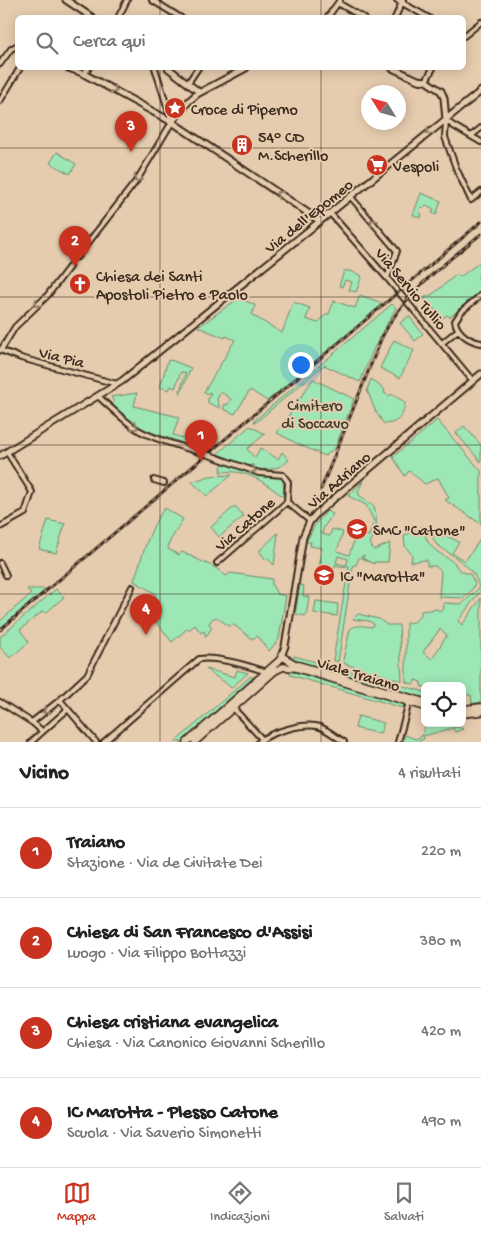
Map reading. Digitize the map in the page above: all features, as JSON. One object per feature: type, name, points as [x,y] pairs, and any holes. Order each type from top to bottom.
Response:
[{"type":"main road","points":[[187,742],[275,671],[284,667],[280,665],[283,659]]},
{"type":"main road","points":[[194,742],[283,659]]},
{"type":"main road","name":"Viale Traiano","points":[[283,659],[421,705]]},
{"type":"main road","name":"Viale Traiano","points":[[284,667],[296,668],[421,701]]},
{"type":"main road","points":[[466,709],[481,707]]},
{"type":"main road","points":[[466,714],[481,712]]},
{"type":"street","points":[[66,0],[88,15]]},
{"type":"street","points":[[120,15],[127,0]]},
{"type":"street","points":[[152,0],[176,15]]},
{"type":"street","points":[[396,0],[402,1],[424,15]]},
{"type":"street","points":[[328,15],[339,1],[360,15]]},
{"type":"street","points":[[396,15],[402,1]]},
{"type":"street","points":[[466,34],[481,22]]},
{"type":"street","points":[[0,64],[11,49],[15,47]]},
{"type":"street","points":[[0,101],[19,70]]},
{"type":"street","points":[[73,70],[84,74],[172,122],[320,221]]},
{"type":"street","points":[[84,74],[87,70]]},
{"type":"street","points":[[156,70],[172,122]]},
{"type":"street","points":[[171,70],[199,92]]},
{"type":"street","points":[[188,83],[197,70]]},
{"type":"street","points":[[77,257],[137,180],[172,122],[189,101],[199,92],[242,70]]},
{"type":"street","points":[[396,70],[418,80],[426,81],[441,91],[444,98],[446,120],[445,137],[456,168],[471,200],[481,192]]},
{"type":"street","points":[[426,81],[432,70]]},
{"type":"street","name":"Via dell'Epomeo","points":[[0,456],[117,384],[481,91]]},
{"type":"street","points":[[446,120],[452,126],[481,142]]},
{"type":"street","points":[[471,136],[481,128]]},
{"type":"street","points":[[350,196],[397,250],[388,278]]},
{"type":"street","name":"Via Servio Tullio","points":[[330,213],[388,278],[473,381]]},
{"type":"street","points":[[0,350],[15,327],[46,296],[69,268]]},
{"type":"street","points":[[481,295],[455,321],[458,330],[471,340],[481,343]]},
{"type":"street","points":[[442,343],[458,330]]},
{"type":"street","name":"Via Pia","points":[[0,350],[21,358],[117,384]]},
{"type":"street","name":"Via Adriano","points":[[283,659],[298,560],[303,537],[310,521],[325,506],[481,374]]},
{"type":"street","points":[[98,396],[141,431],[161,440],[259,472],[280,474],[288,482],[287,502],[310,521]]},
{"type":"street","points":[[0,527],[25,513],[32,492],[8,452]]},
{"type":"street","points":[[154,480],[164,483]]},
{"type":"street","name":"Via Catone","points":[[218,563],[287,502]]},
{"type":"street","points":[[0,563],[6,575]]},
{"type":"street","points":[[32,722],[60,700],[86,675],[132,587]]},
{"type":"street","points":[[104,742],[200,659],[205,658],[227,662],[268,672]]},
{"type":"street","points":[[60,700],[96,742]]},
{"type":"street","points":[[398,742],[410,700]]},
{"type":"street","points":[[0,702],[32,722],[42,731]]},
{"type":"street","points":[[232,707],[260,741],[276,733],[311,726],[320,727],[344,742]]},
{"type":"street","points":[[31,742],[68,709]]},
{"type":"green space","points":[[57,152],[76,164],[70,174],[50,163]]},
{"type":"green space","points":[[421,193],[441,201],[436,215],[432,213],[434,209],[426,205],[424,208],[421,207],[419,213],[422,214],[421,218],[413,215]]},
{"type":"green space","points":[[481,261],[478,279],[481,280],[481,291],[450,317],[447,315],[443,318],[423,298],[433,294],[457,274],[460,277]]},
{"type":"green space","points":[[344,271],[350,271],[362,276],[356,292],[349,290],[352,282],[345,280],[342,287],[339,286]]},
{"type":"green space","points":[[360,295],[382,303],[379,305],[381,306],[267,401],[250,390],[235,414],[223,409],[225,404],[227,405],[231,399],[221,392],[217,399],[220,408],[208,403],[211,393],[204,392],[235,340],[198,327],[239,298],[255,305],[252,315],[282,333],[293,302],[310,308],[306,319],[318,323],[326,314],[329,314],[334,301],[355,308]]},
{"type":"green space","points":[[392,304],[396,308],[375,346],[360,382],[324,365],[255,423],[254,421]]},
{"type":"green space","points":[[409,316],[423,334],[415,341],[400,323]]},
{"type":"green space","points":[[394,340],[414,350],[400,378],[380,368]]},
{"type":"green space","points":[[168,360],[191,368],[180,394],[186,373],[181,372],[175,388],[171,386],[169,390],[160,387]]},
{"type":"green space","name":"Cimitero di Soccavo","points":[[313,379],[354,399],[335,448],[325,456],[277,433]]},
{"type":"green space","points":[[371,379],[385,390],[384,393],[389,396],[391,394],[405,402],[405,407],[396,421],[383,423],[375,410],[367,390]]},
{"type":"green space","points":[[137,393],[134,406],[179,417],[173,435],[196,442],[198,438],[213,443],[216,435],[219,436],[217,442],[206,451],[148,431],[133,423],[113,405],[114,402],[111,397]]},
{"type":"green space","points":[[437,420],[481,471],[481,524],[445,500],[449,498],[438,478],[425,484],[409,471],[405,476],[393,457]]},
{"type":"green space","points":[[250,426],[265,434],[247,449],[255,458],[260,448],[278,459],[282,452],[289,460],[281,466],[263,469],[254,468],[216,455]]},
{"type":"green space","points":[[464,426],[481,445],[481,462],[456,433]]},
{"type":"green space","points":[[223,462],[265,476],[278,476],[283,479],[284,497],[255,478],[239,473],[220,472]]},
{"type":"green space","points":[[232,475],[207,496],[192,482],[209,476]]},
{"type":"green space","points":[[363,481],[358,492],[359,495],[374,506],[376,517],[375,529],[370,544],[374,550],[390,543],[388,562],[374,562],[374,564],[362,558],[365,555],[359,558],[356,565],[353,565],[338,662],[333,660],[349,566],[346,566],[348,559],[338,556],[336,563],[345,565],[345,567],[335,565],[334,570],[319,568],[322,548],[310,546],[311,542],[306,542],[316,523],[327,511],[333,514],[324,527],[322,534],[330,536],[332,529],[343,532],[337,551],[349,555],[357,532],[369,536],[374,521],[366,505],[348,496]]},
{"type":"green space","points":[[235,506],[244,516],[219,537],[211,527]]},
{"type":"green space","points":[[165,508],[183,519],[169,543],[168,549],[179,555],[182,552],[216,568],[226,576],[230,573],[272,579],[272,585],[277,594],[286,596],[279,639],[269,651],[257,636],[252,639],[234,625],[229,626],[216,617],[209,624],[212,627],[206,637],[204,631],[201,633],[195,625],[189,630],[188,628],[172,642],[147,610],[156,594],[134,581],[151,532]]},
{"type":"green space","points":[[48,520],[65,524],[56,553],[39,549]]},
{"type":"green space","points":[[423,526],[430,545],[455,563],[465,573],[470,574],[475,583],[464,598],[439,597],[441,571],[435,566],[427,566],[427,560],[411,562],[412,555],[405,546],[404,536]]},
{"type":"green space","points":[[436,532],[443,537],[445,535],[459,542],[452,553],[465,561],[481,538],[481,590],[458,621],[462,625],[481,598],[481,702],[472,704],[471,695],[466,695],[466,682],[421,682],[415,680],[414,684],[406,682],[406,623],[414,622],[421,615],[421,611],[437,609],[439,611],[444,609],[443,604],[445,603],[462,604],[479,588],[477,581],[468,568],[436,544],[433,538]],"holes":[[[440,629],[447,635],[432,659],[423,652]]]},
{"type":"green space","points":[[278,533],[274,565],[268,559],[266,560],[260,550]]},
{"type":"green space","points":[[300,585],[304,586],[303,596],[309,597],[306,616],[295,614]]},
{"type":"green space","points":[[27,589],[47,589],[0,628],[0,621],[31,594]]},
{"type":"green space","points":[[56,589],[64,597],[46,613],[43,611],[20,630],[29,642],[10,658],[0,647],[0,637]]},
{"type":"green space","points":[[316,601],[338,604],[337,616],[314,613]]},
{"type":"green space","points":[[358,614],[379,619],[387,625],[399,625],[402,681],[345,664],[343,660],[350,629],[358,626],[372,627],[374,624],[369,621],[353,619]]},
{"type":"green space","points":[[294,656],[421,691],[421,697],[293,661]]},
{"type":"green space","points":[[206,669],[235,677],[237,670],[248,673],[231,688]]},
{"type":"green space","points":[[290,671],[404,703],[403,708],[290,675]]},
{"type":"green space","points":[[251,676],[255,680],[183,742],[175,742]]},
{"type":"green space","points":[[358,716],[384,723],[380,734],[355,728]]},
{"type":"green space","points":[[425,727],[455,727],[463,729],[455,732],[453,728],[423,736],[424,739],[416,742],[403,742],[405,735],[416,739],[422,736]]},
{"type":"railway","points":[[0,630],[481,222]]},
{"type":"railway","points":[[321,489],[382,337],[391,321],[413,293],[481,234]]},
{"type":"place","name":"Croce di Piperno","points":[[175,108]]},
{"type":"place","name":"54° CD M.Scherillo","points":[[242,145]]},
{"type":"place","name":"Chiesa cristiana evangelica","points":[[131,152]]},
{"type":"place","name":"Vespoli","points":[[377,165]]},
{"type":"place","name":"Chiesa di San Francesco d'Assisi","points":[[75,267]]},
{"type":"place","name":"Chiesa dei Santi Apostoli Pietro e Paolo","points":[[80,284]]},
{"type":"place","name":"Traiano","points":[[201,461]]},
{"type":"place","name":"SMC \"Catone\"","points":[[357,529]]},
{"type":"place","name":"IC \"Marotta\"","points":[[324,575]]},
{"type":"place","name":"IC Marotta - Plesso Catone","points":[[146,635]]}]
